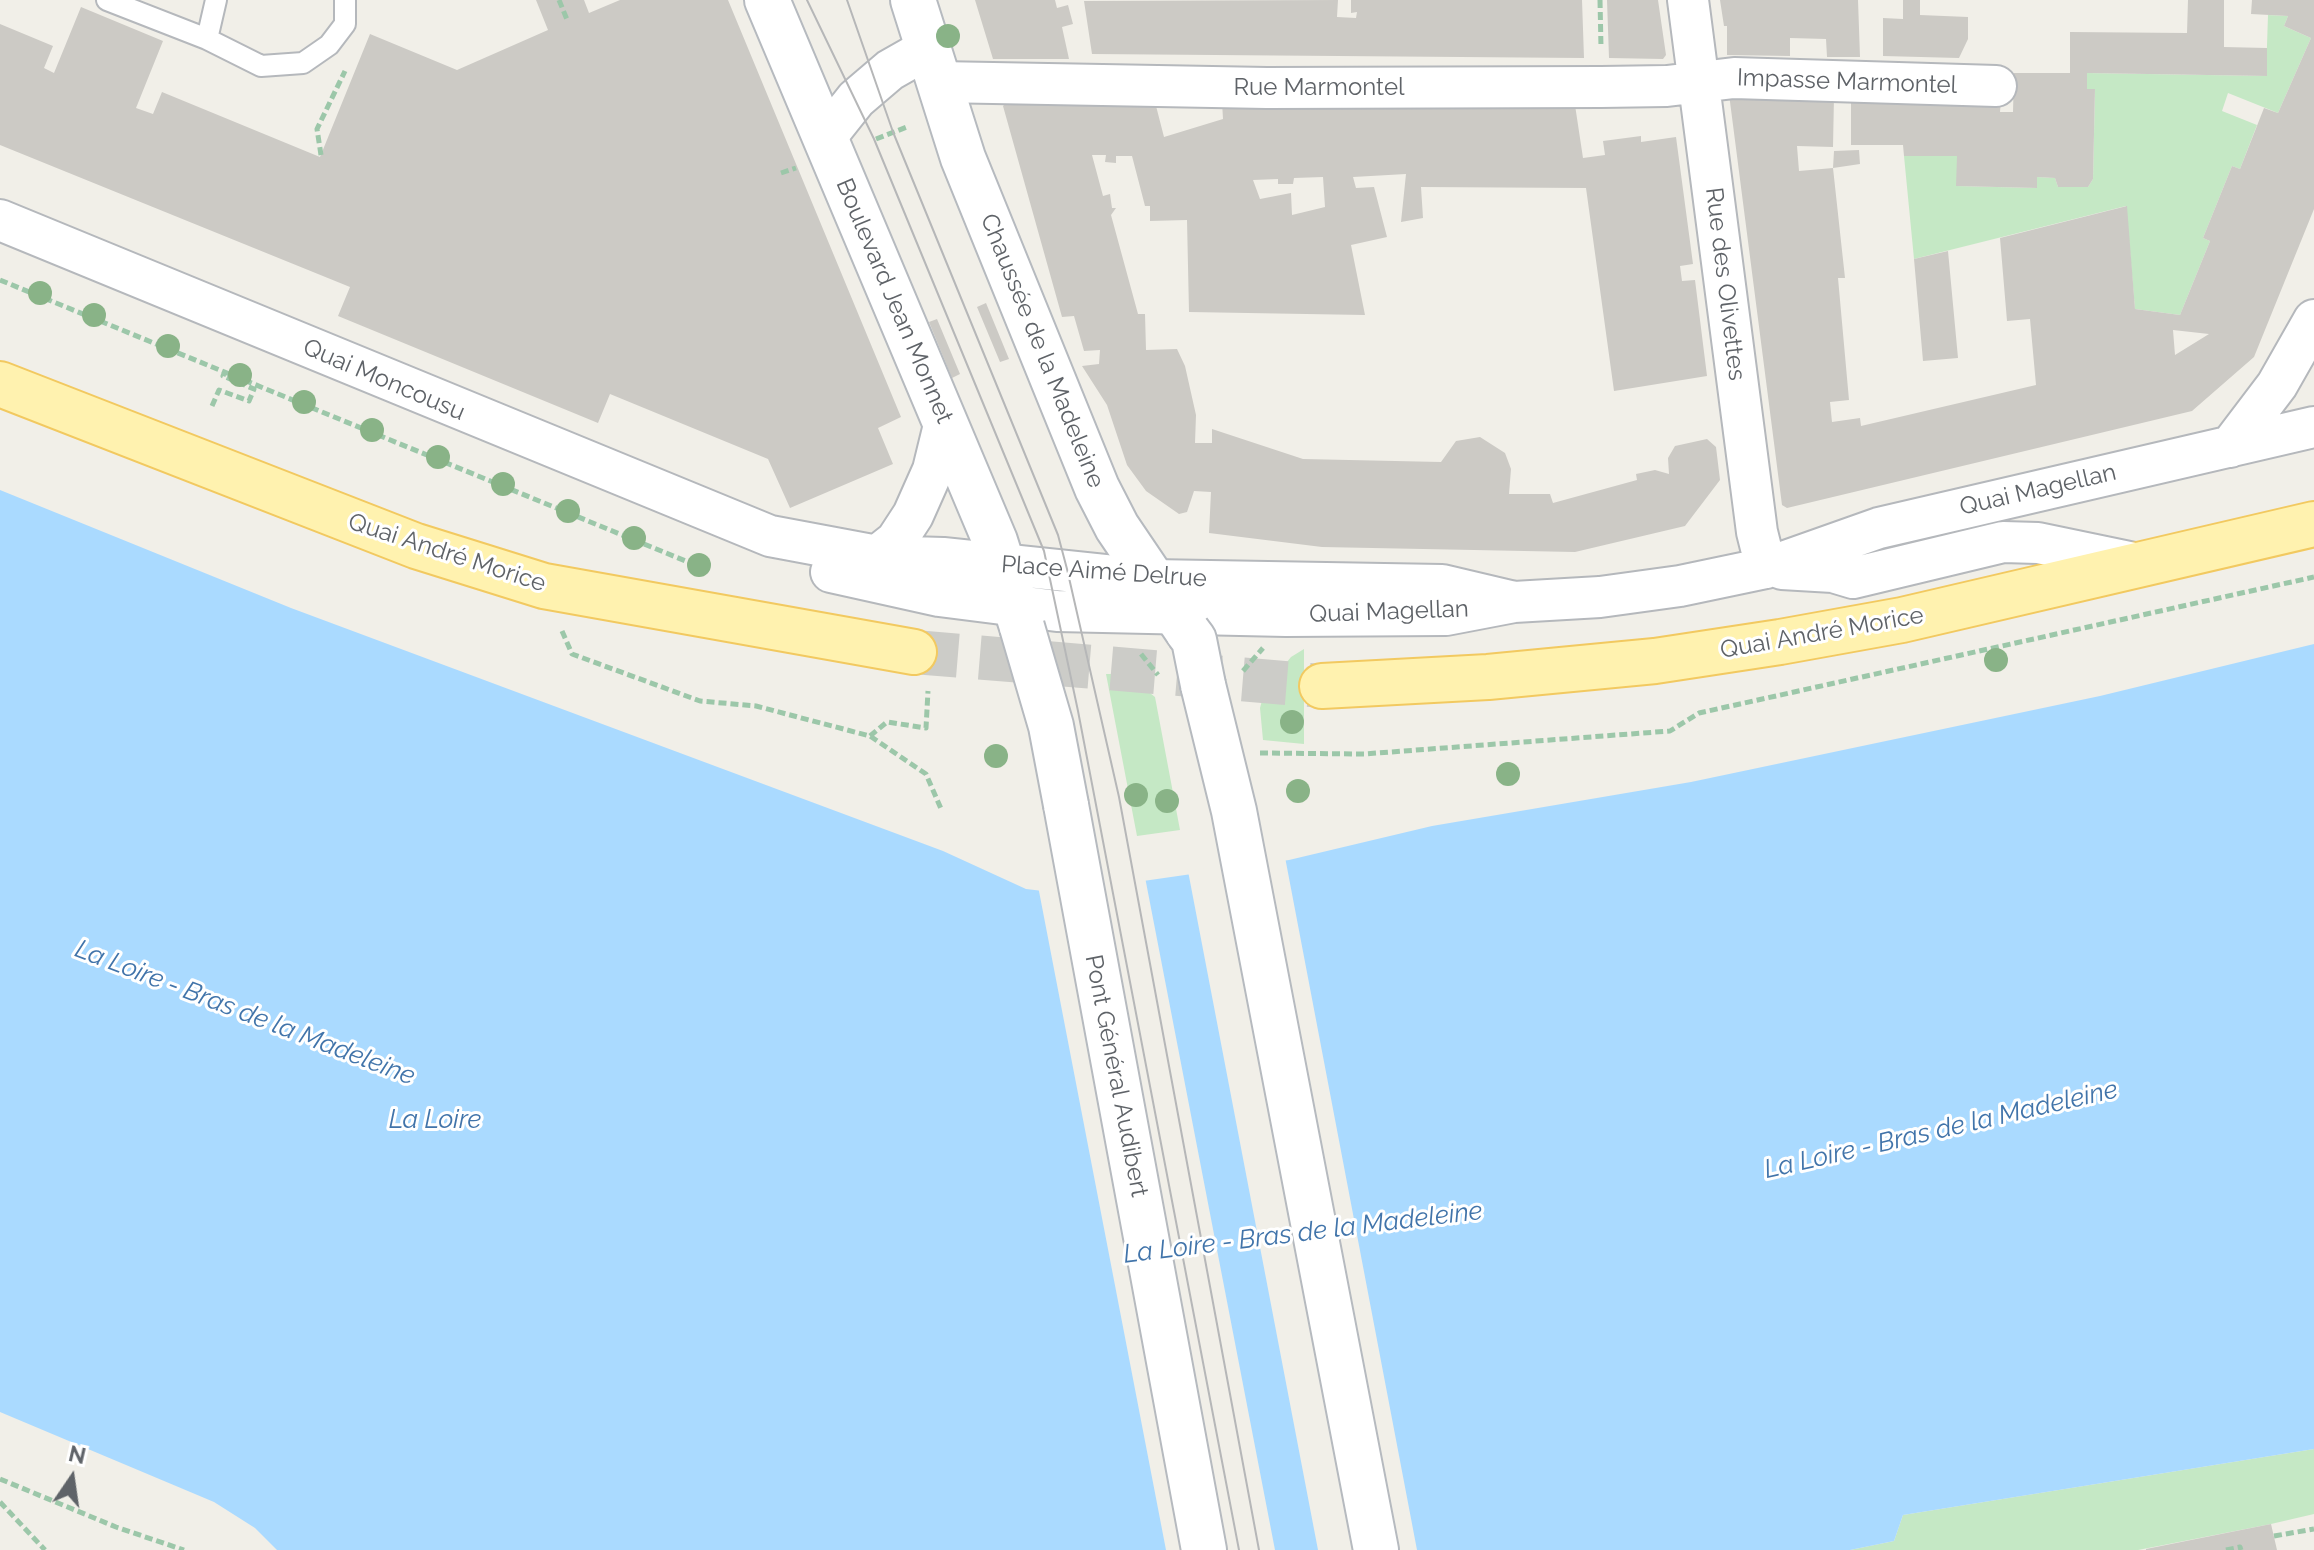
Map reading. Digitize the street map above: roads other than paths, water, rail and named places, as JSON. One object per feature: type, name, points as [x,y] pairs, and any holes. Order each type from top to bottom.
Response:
[{"type":"main road","name":"Boulevard Jean Monnet","points":[[767,0],[945,421],[1014,599]]},
{"type":"main road","name":"Chaussée de la Madeleine","points":[[913,0],[963,158],[1097,488],[1117,527],[1194,640],[1219,683],[1234,811],[1376,1550]]},
{"type":"main road","name":"Quai André Morice","points":[[0,384],[402,541],[544,586],[914,652]]},
{"type":"main road","name":"Quai André Morice","points":[[1322,686],[1488,677],[1655,661],[1902,620],[2314,524]]},
{"type":"main road","name":"Pont Général Audibert","points":[[1014,599],[1051,726],[1204,1550]]},
{"type":"street","name":"Rue des Olivettes","points":[[1688,0],[1757,532],[1766,568]]},
{"type":"street","points":[[825,138],[856,99],[890,70],[933,66]]},
{"type":"street","name":"Rue Marmontel","points":[[933,66],[1267,88],[1667,86],[1699,81]]},
{"type":"street","name":"Impasse Marmontel","points":[[1699,81],[1734,78],[1996,86]]},
{"type":"street","name":"Quai Moncousu","points":[[0,220],[770,536],[877,556],[941,577]]},
{"type":"street","points":[[2230,447],[2312,336]]},
{"type":"street","points":[[877,556],[896,541],[913,515],[933,470],[945,421]]},
{"type":"street","name":"Quai Magellan","points":[[1171,609],[1264,615],[1446,615],[1514,602],[1600,597],[1680,586],[1766,568],[1879,528],[2314,427]]},
{"type":"street","name":"Quai Moncousu","points":[[770,536],[805,564],[857,581],[941,577]]},
{"type":"street","name":"Quai Magellan","points":[[1766,568],[1833,572],[1853,578],[2003,542],[2038,543],[2139,564]]},
{"type":"street","name":"Place Aimé Delrue","points":[[941,577],[1057,611],[1171,609]]},
{"type":"lane","points":[[107,0],[207,39],[261,66],[303,63],[329,45],[345,24],[345,0]]},
{"type":"lane","points":[[207,39],[216,0]]},
{"type":"water","name":"La Loire","points":[[0,490],[291,608],[943,851],[1026,889],[1060,893],[1289,860],[1432,826],[1691,782],[2100,696],[2314,644],[2314,1449],[1903,1515],[1894,1541],[1850,1550],[277,1550],[255,1528],[214,1502],[0,1412]]},
{"type":"tunnel","points":[[914,652],[1322,686]]},
{"type":"tram line","points":[[807,0],[874,139],[1044,551],[1078,711],[1239,1550]]},
{"type":"tram line","points":[[847,0],[893,132],[1058,535],[1119,797],[1259,1550]]},
{"type":"water label","name":"La Loire - Bras de la Madeleine","points":[[245,1013]]},
{"type":"water label","name":"La Loire - Bras de la Madeleine","points":[[1941,1130]]},
{"type":"water label","name":"La Loire - Bras de la Madeleine","points":[[1303,1233]]}]
